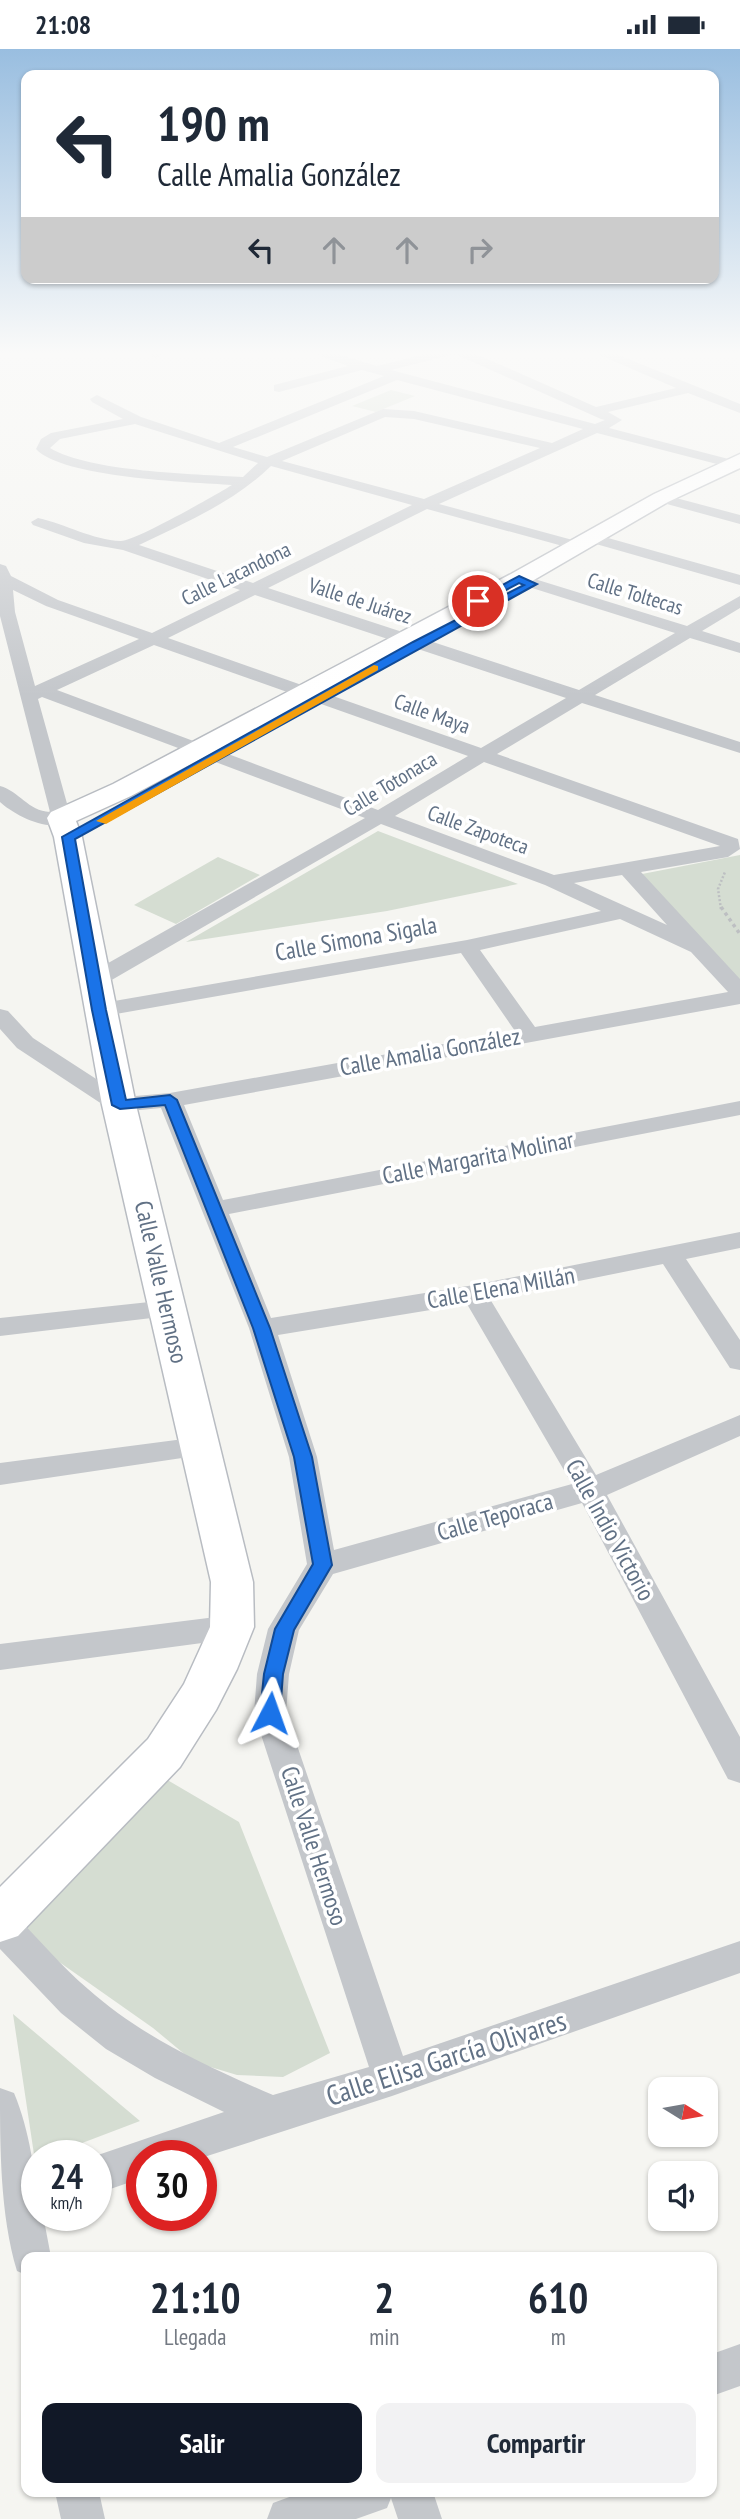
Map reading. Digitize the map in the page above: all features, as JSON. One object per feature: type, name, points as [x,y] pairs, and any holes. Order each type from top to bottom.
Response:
[{"type":"main road","points":[[525,582],[575,545],[734,465]]},
{"type":"main road","points":[[65,828],[601,541],[667,500]]},
{"type":"main road","name":"Calle Valle Hermoso","points":[[0,1922],[164,1753],[200,1697],[232,1627],[232,1582],[217,1509],[199,1447],[120,1105],[65,828]]},
{"type":"street","points":[[99,465],[246,482]]},
{"type":"street","points":[[126,546],[216,502],[246,482],[264,465]]},
{"type":"street","points":[[275,465],[575,545]]},
{"type":"street","name":"Calle Lacandona","points":[[35,694],[511,465]]},
{"type":"street","points":[[667,500],[740,520]]},
{"type":"street","name":"Valle de Juárez","points":[[38,522],[89,540],[126,546],[410,642],[740,748]]},
{"type":"street","points":[[601,541],[740,580]]},
{"type":"street","name":"Calle Maya","points":[[2,574],[52,603],[482,756],[729,840],[731,848],[721,853],[627,869]]},
{"type":"street","name":"Calle Valle Hermoso","points":[[2,574],[35,694],[65,828]]},
{"type":"street","name":"Calle Toltecas","points":[[525,582],[740,647]]},
{"type":"street","name":"Calle Totonaca","points":[[97,995],[378,818],[740,601]]},
{"type":"street","points":[[14,611],[52,603]]},
{"type":"street","points":[[35,694],[209,752]]},
{"type":"street","name":"Calle Zapoteca","points":[[209,752],[378,818],[552,881],[698,947]]},
{"type":"street","points":[[0,792],[24,813],[65,828]]},
{"type":"street","points":[[552,881],[627,869],[740,995]]},
{"type":"street","name":"Calle Simona Sigala","points":[[97,995],[467,946],[621,913]]},
{"type":"street","points":[[467,946],[528,1034]]},
{"type":"street","name":"Calle Amalia González","points":[[120,1105],[170,1100],[740,995]]},
{"type":"street","points":[[0,1016],[25,1043],[120,1105]]},
{"type":"street","points":[[170,1100],[262,1328],[303,1457],[323,1565]]},
{"type":"street","name":"Calle Margarita Molinar","points":[[216,1209],[740,1108]]},
{"type":"street","name":"Calle Elena Millán","points":[[262,1328],[474,1294],[740,1240]]},
{"type":"street","points":[[670,1255],[740,1361]]},
{"type":"street","name":"Calle Indio Victorio","points":[[474,1294],[590,1490],[740,1769]]},
{"type":"street","points":[[0,1327],[168,1309]]},
{"type":"street","name":"Calle Teporaca","points":[[323,1565],[590,1490],[740,1425]]},
{"type":"street","points":[[0,1474],[199,1447]]},
{"type":"street","name":"Calle Valle Hermoso","points":[[323,1565],[284,1629],[273,1674],[270,1713],[392,2078]]},
{"type":"street","points":[[0,1657],[232,1627]]},
{"type":"street","points":[[0,1922],[74,2001],[142,2051],[199,2082],[273,2114]]},
{"type":"street","name":"Calle Elisa García Olivares","points":[[197,2140],[392,2078],[740,1958]]},
{"type":"street","points":[[0,2106],[21,2175]]},
{"type":"street","points":[[30,2231],[31,2252]]},
{"type":"street","points":[[717,2373],[740,2365]]},
{"type":"street","points":[[79,2497],[83,2519]]},
{"type":"street","points":[[289,2519],[356,2497]]},
{"type":"street","points":[[413,2497],[420,2519]]},
{"type":"path","points":[[728,868],[716,884],[718,904],[740,934]]},
{"type":"shaded area","points":[[378,831],[518,884],[387,911],[186,942]]},
{"type":"shaded area","points":[[740,855],[740,985],[642,874]]},
{"type":"shaded area","points":[[218,857],[260,875],[176,924],[134,905]]},
{"type":"shaded area","points":[[164,1778],[239,1822],[330,2053],[283,2077],[237,2075],[194,2062],[153,2028],[8,1926]]},
{"type":"shaded area","points":[[13,2014],[140,2121],[90,2140],[32,2140]]},
{"type":"slow traffic","points":[[101,821],[374,668]]},
{"type":"route","points":[[270,1713],[273,1674],[284,1629],[323,1565],[303,1457],[262,1328],[170,1100],[120,1105],[99,1010],[83,908],[68,837],[102,821],[417,644],[532,584],[519,579],[478,601]]}]
